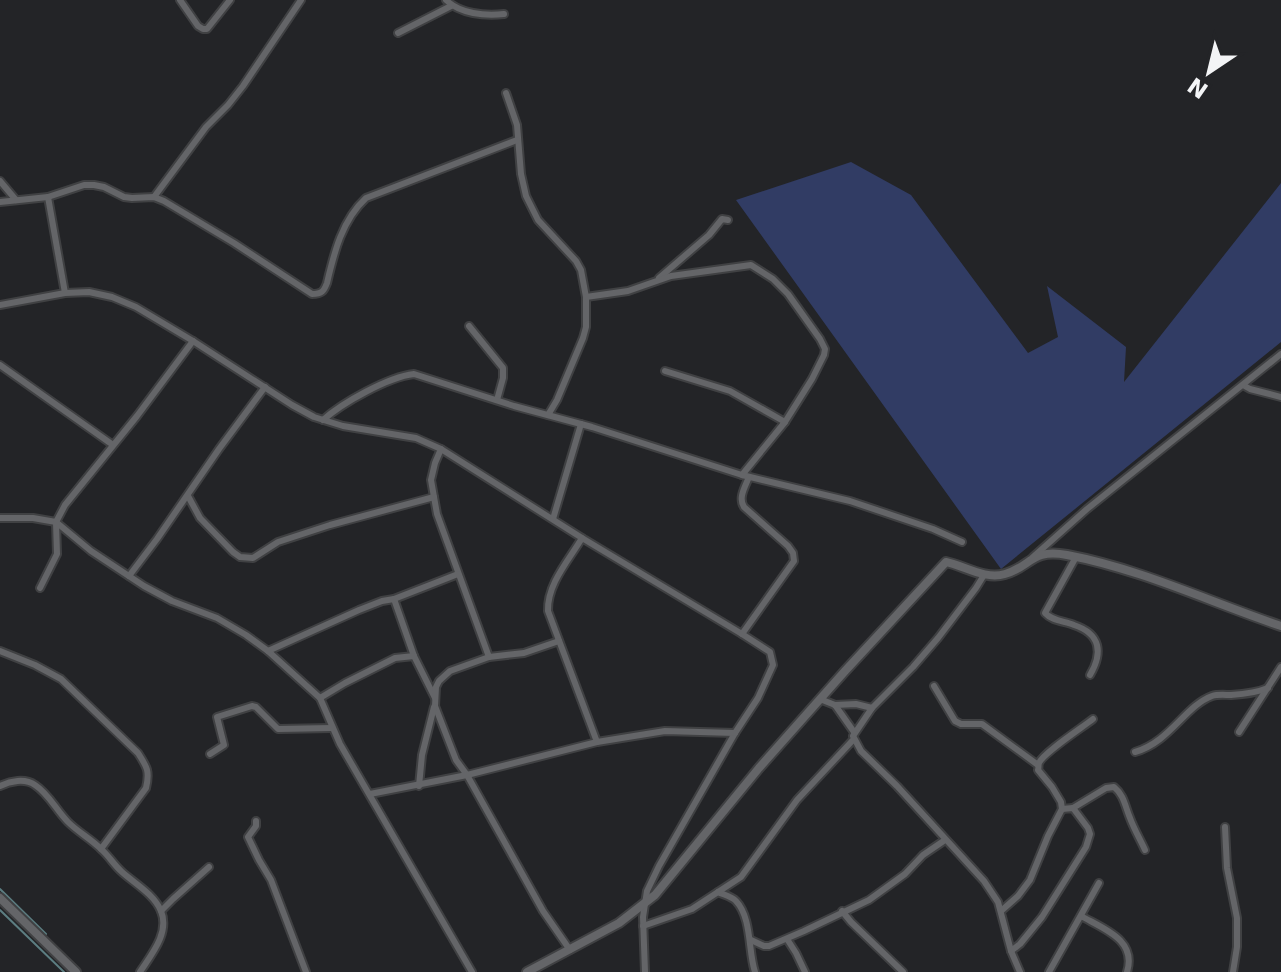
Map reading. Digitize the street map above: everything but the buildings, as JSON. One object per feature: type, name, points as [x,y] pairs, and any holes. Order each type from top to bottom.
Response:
[{"type":"street","points":[[180,0],[203,29],[207,29],[230,0]]},
{"type":"street","points":[[154,197],[206,127],[243,86],[299,2],[287,0]]},
{"type":"street","points":[[398,33],[449,3],[470,12],[504,14]]},
{"type":"street","points":[[506,93],[517,125],[522,184],[526,196],[538,220],[579,266],[586,297],[583,338],[548,415]]},
{"type":"street","points":[[0,202],[48,197],[84,185],[104,187],[124,197],[154,197],[234,243],[312,294],[319,294],[327,283],[340,237],[363,200],[517,140]]},
{"type":"street","points":[[0,181],[16,200]]},
{"type":"street","points":[[48,197],[65,293]]},
{"type":"street","points":[[586,297],[628,291],[659,279],[709,235],[722,219],[728,220]]},
{"type":"street","points":[[659,279],[752,265],[788,294],[820,339],[825,352],[785,422],[745,476],[741,503],[788,546],[794,561],[742,634]]},
{"type":"street","points":[[0,305],[65,293],[89,292],[136,307],[292,405],[323,420],[416,438],[441,449],[770,652],[773,665],[758,698],[735,733],[647,891],[643,926],[645,972]]},
{"type":"street","points":[[469,326],[503,368],[497,400]]},
{"type":"street","points":[[40,588],[57,554],[56,522],[71,495],[193,341]]},
{"type":"street","points":[[527,972],[619,923],[645,904],[759,768],[945,563],[984,575],[1004,575],[1013,571],[1281,354]]},
{"type":"street","points":[[0,365],[113,445]]},
{"type":"street","points":[[665,371],[730,391],[785,422]]},
{"type":"street","points":[[323,420],[335,409],[410,374],[745,476],[850,501],[962,542]]},
{"type":"street","points":[[1243,385],[1281,397]]},
{"type":"street","points":[[129,576],[265,387]]},
{"type":"street","points":[[553,519],[581,424]]},
{"type":"street","points":[[441,449],[431,480],[437,514],[489,657]]},
{"type":"street","points":[[188,496],[200,518],[233,552],[240,557],[253,558],[278,542],[434,497]]},
{"type":"street","points":[[0,518],[56,522],[91,551],[129,576],[172,601],[217,618],[246,635],[320,698],[332,728],[395,842],[472,972]]},
{"type":"street","points":[[582,538],[556,579],[548,600],[548,611],[597,742]]},
{"type":"street","points":[[1033,557],[1055,553],[1125,569],[1281,626]]},
{"type":"street","points":[[1076,557],[1045,613],[1047,617],[1083,628],[1095,640],[1097,662],[1090,675]]},
{"type":"street","points":[[268,651],[359,610],[458,574]]},
{"type":"street","points":[[643,926],[692,909],[741,877],[797,800],[853,736],[872,708],[938,638],[984,575]]},
{"type":"street","points":[[394,599],[414,656],[435,698]]},
{"type":"street","points":[[419,786],[436,687],[444,675],[489,657],[524,653],[559,641]]},
{"type":"street","points":[[0,651],[61,679],[138,753],[147,766],[146,788],[101,849]]},
{"type":"street","points":[[320,698],[395,658],[414,656]]},
{"type":"street","points":[[1239,732],[1281,667]]},
{"type":"street","points":[[934,686],[955,721],[982,724],[1038,765]]},
{"type":"street","points":[[1135,752],[1166,735],[1190,712],[1215,695],[1254,693],[1268,688]]},
{"type":"street","points":[[820,699],[835,705],[856,704],[872,708]]},
{"type":"street","points":[[835,705],[861,751],[984,881],[998,902],[1020,972]]},
{"type":"street","points":[[210,754],[224,745],[217,717],[252,706],[278,729],[332,728]]},
{"type":"street","points":[[435,706],[456,760],[543,911],[570,950]]},
{"type":"street","points":[[1001,911],[1030,880],[1062,809],[1061,802],[1038,770],[1038,765],[1041,759],[1093,719]]},
{"type":"street","points":[[370,794],[419,786],[597,742],[665,731],[735,733]]},
{"type":"street","points":[[0,786],[17,781],[34,785],[67,821],[150,896],[161,911],[162,929],[158,945],[140,972]]},
{"type":"street","points":[[1062,809],[1073,808],[1106,788],[1114,787],[1124,799],[1145,850]]},
{"type":"street","points":[[1011,951],[1052,903],[1089,840],[1088,828],[1073,808]]},
{"type":"street","points":[[256,821],[248,837],[271,880],[306,972]]},
{"type":"street","points":[[1225,827],[1227,868],[1237,918],[1233,972]]},
{"type":"street","points":[[751,940],[769,946],[869,900],[945,840]]},
{"type":"street","points":[[161,911],[209,867]]},
{"type":"street","points":[[1049,972],[1099,883]]},
{"type":"street","points":[[718,892],[732,897],[742,910],[751,940],[755,972]]},
{"type":"street","points":[[0,898],[76,972]]},
{"type":"street","points":[[842,911],[903,972]]},
{"type":"street","points":[[1081,916],[1115,935],[1130,954],[1127,972]]},
{"type":"street","points":[[787,939],[805,972]]},
{"type":"shaded area","points":[[851,162],[911,195],[1028,353],[1058,337],[1047,286],[1126,347],[1124,382],[1281,183],[1281,342],[1001,569],[736,200]]},
{"type":"waterway","points":[[0,889],[46,934]]},
{"type":"waterway","points":[[0,910],[64,972]]}]
